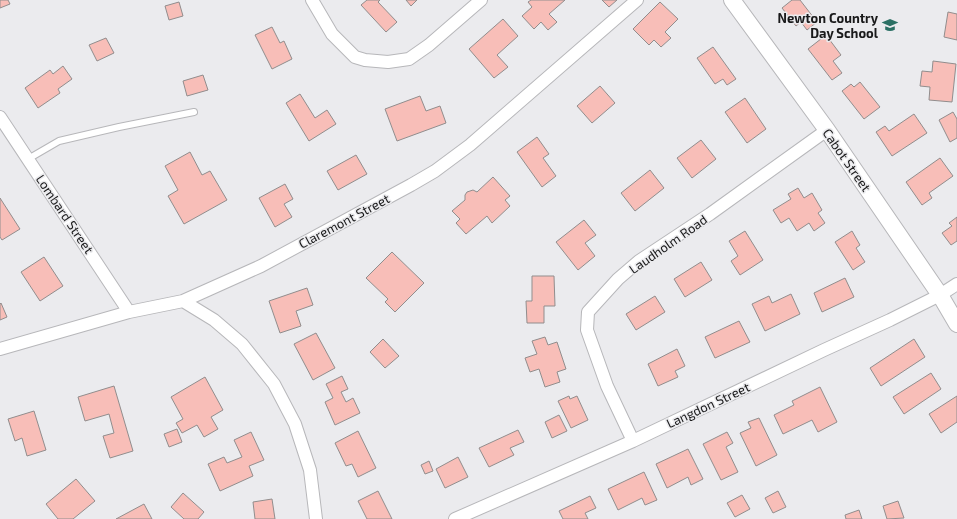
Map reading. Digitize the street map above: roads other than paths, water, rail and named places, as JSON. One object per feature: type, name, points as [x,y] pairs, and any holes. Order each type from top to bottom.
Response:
[{"type":"street","points":[[312,0],[332,34],[355,57],[366,60],[388,62],[409,59],[428,45],[481,0]]},
{"type":"street","name":"Claremont Street","points":[[0,349],[129,312],[183,301],[261,266],[435,171],[476,140],[637,0]]},
{"type":"street","name":"Cabot Street","points":[[732,0],[827,130],[940,295],[957,324]]},
{"type":"street","name":"Lombard Street","points":[[0,117],[129,312]]},
{"type":"street","name":"Laudholm Road","points":[[633,441],[607,386],[587,330],[588,312],[618,279],[639,261],[710,214],[827,130]]},
{"type":"street","name":"Langdon Street","points":[[455,519],[633,441],[817,353],[890,320],[940,295],[957,284]]},
{"type":"street","points":[[183,301],[214,320],[242,344],[274,384],[295,424],[310,470],[316,519]]},
{"type":"lane","points":[[28,159],[59,141],[194,112]]},
{"type":"place","name":"Newton Country Day School","points":[[890,25]]}]
